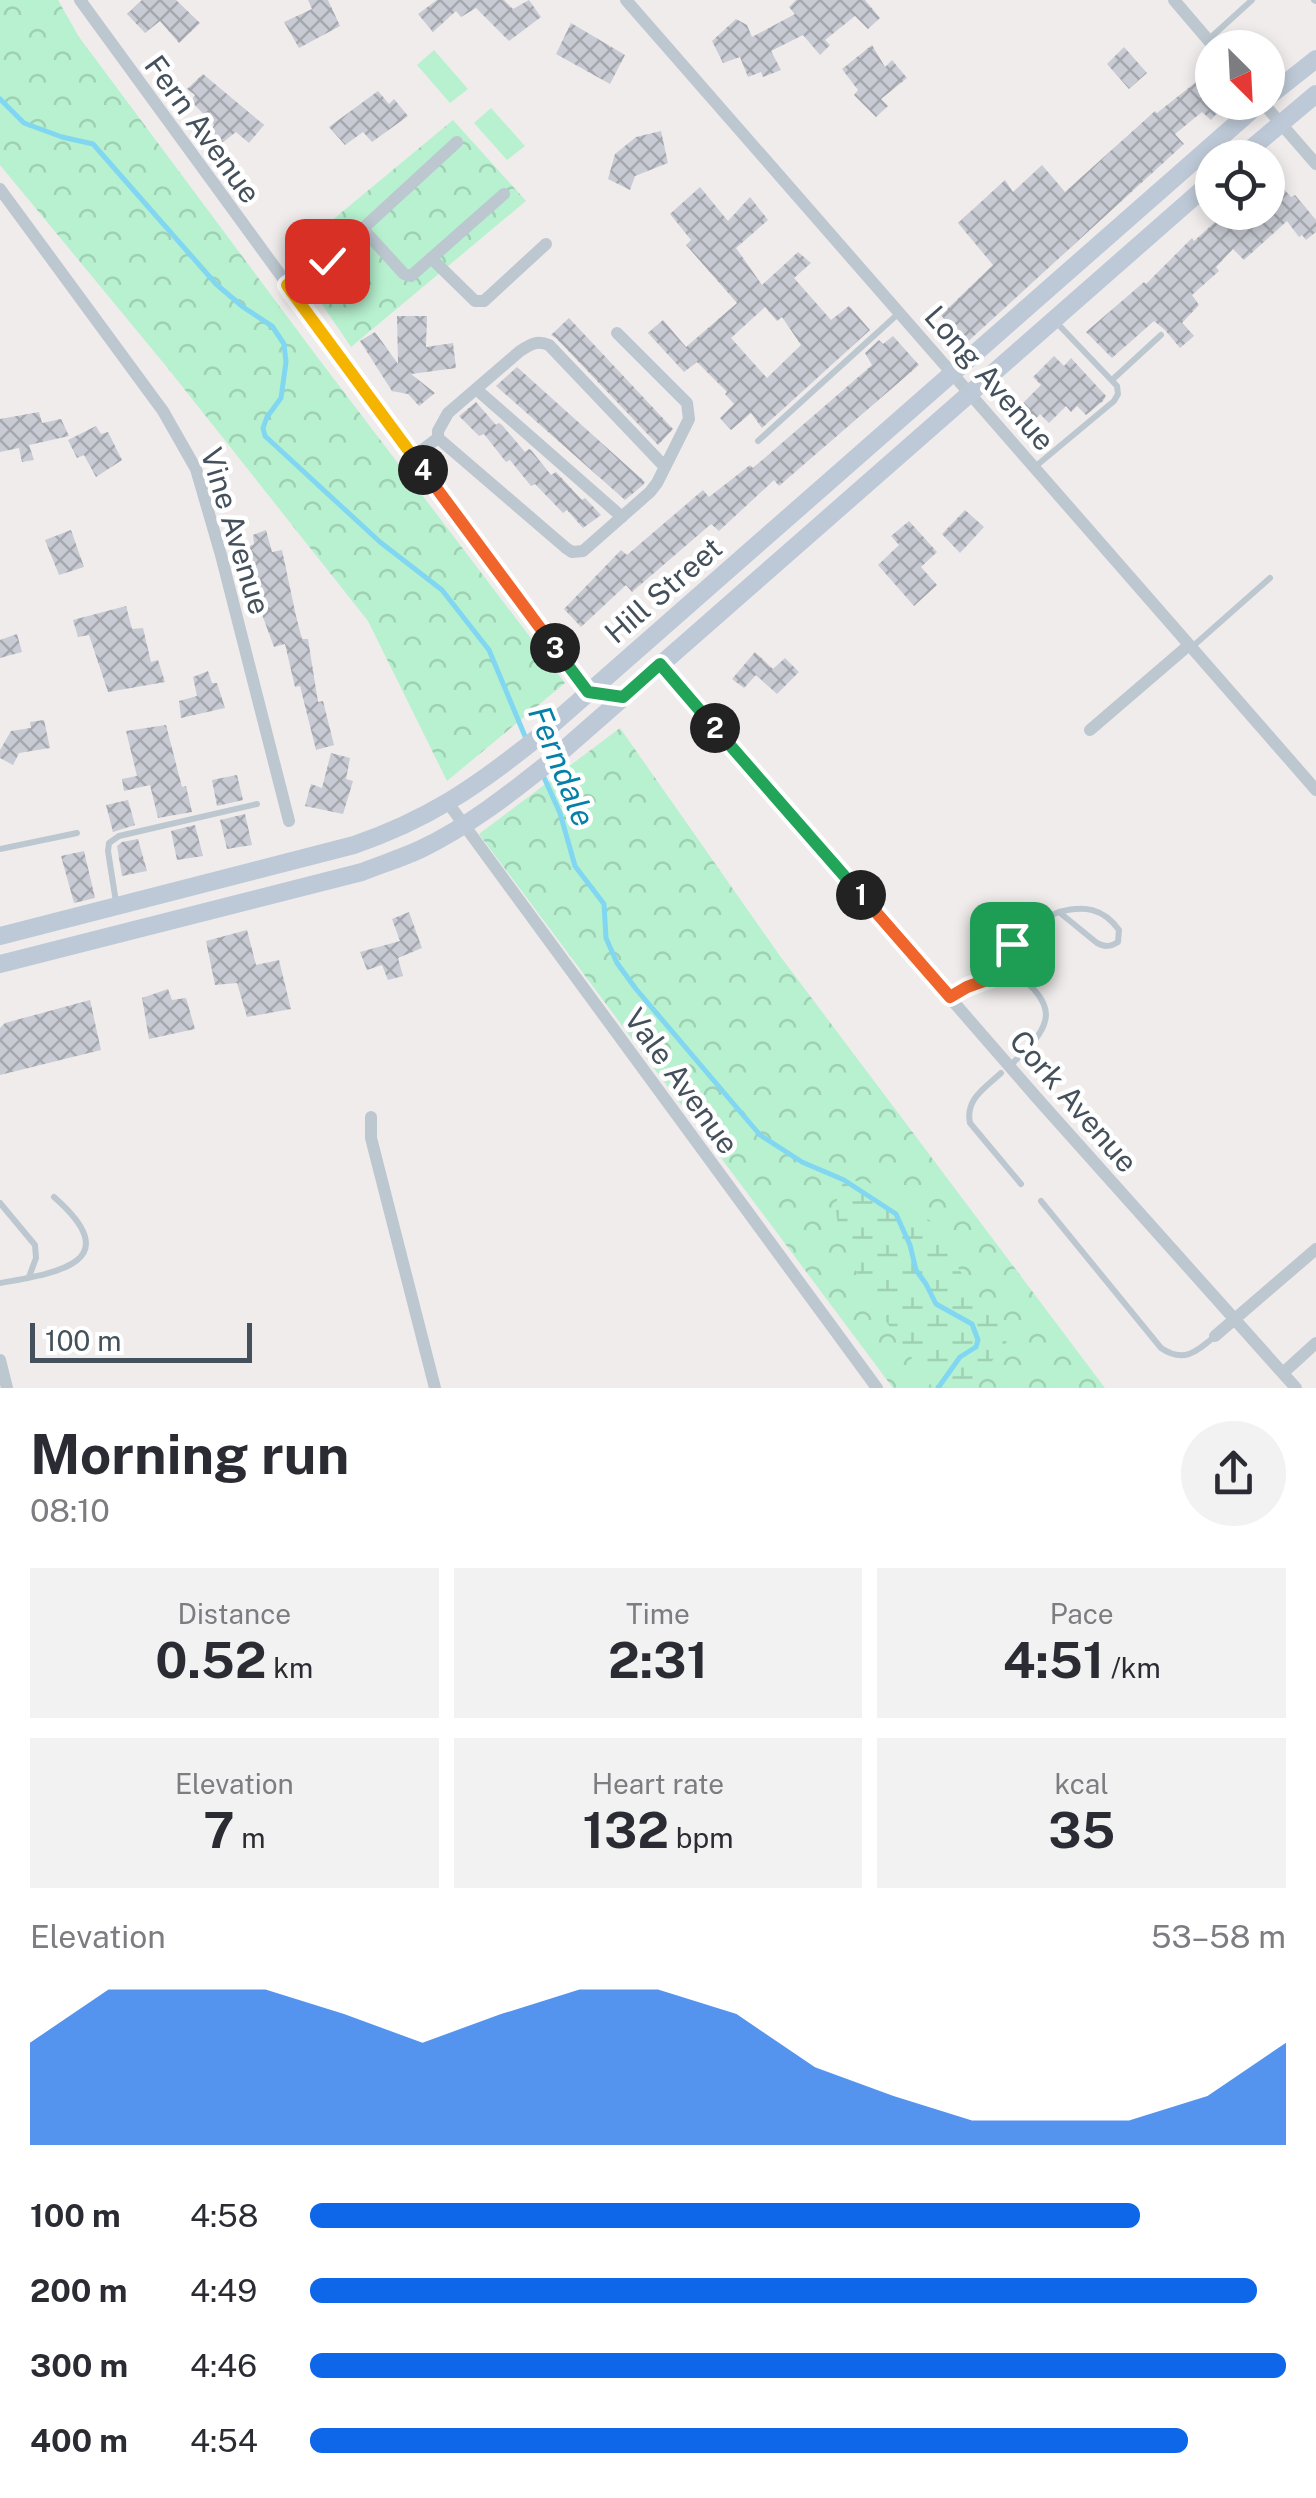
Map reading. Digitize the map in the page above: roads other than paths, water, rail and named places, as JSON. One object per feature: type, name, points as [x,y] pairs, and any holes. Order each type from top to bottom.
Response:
[{"type":"main road","points":[[1285,84],[1316,59]]},
{"type":"main road","points":[[1261,140],[1316,94]]},
{"type":"main road","name":"Hill Street","points":[[0,936],[354,845],[448,803],[537,738],[1241,120]]},
{"type":"main road","name":"Hill Street","points":[[0,964],[362,872],[419,850],[463,826],[552,760],[1195,196]]},
{"type":"street","points":[[84,6],[100,0]]},
{"type":"street","name":"Long Avenue","points":[[626,0],[1316,790]]},
{"type":"street","points":[[1174,0],[1199,30]]},
{"type":"street","name":"Fern Avenue","points":[[84,6],[588,692]]},
{"type":"street","points":[[1277,120],[1316,164]]},
{"type":"street","points":[[287,285],[322,266],[457,142]]},
{"type":"street","name":"Vine Avenue","points":[[0,189],[163,411],[196,469],[289,821]]},
{"type":"street","points":[[363,230],[411,276],[504,194]]},
{"type":"street","points":[[431,258],[474,302],[479,302],[546,244]]},
{"type":"street","points":[[617,333],[687,403],[689,419],[666,467],[650,492],[583,551],[572,552],[438,438],[448,413],[520,351],[540,342],[666,467]]},
{"type":"street","points":[[476,389],[622,517]]},
{"type":"street","points":[[413,458],[438,438]]},
{"type":"street","points":[[1090,730],[1190,646]]},
{"type":"street","name":"Cork Avenue","points":[[660,664],[950,997],[1006,1070],[1296,1388]]},
{"type":"street","points":[[588,692],[623,697]]},
{"type":"street","name":"Vale Avenue","points":[[448,803],[877,1388]]},
{"type":"street","points":[[371,1117],[371,1138],[436,1388]]},
{"type":"street","points":[[1215,1336],[1316,1249]]},
{"type":"street","points":[[1283,1373],[1316,1344]]},
{"type":"street","points":[[0,1360],[7,1388]]},
{"type":"lane","points":[[1224,30],[1252,0]]},
{"type":"lane","points":[[758,441],[900,312]]},
{"type":"lane","points":[[1035,468],[1118,394],[1112,380],[1054,320]]},
{"type":"lane","points":[[1112,380],[1161,335]]},
{"type":"lane","points":[[1190,646],[1270,578]]},
{"type":"lane","points":[[117,906],[109,843],[119,836],[257,804]]},
{"type":"lane","points":[[0,849],[77,833]]},
{"type":"lane","points":[[992,978],[1012,944],[1027,928],[1059,912],[1088,908],[1102,913],[1119,930],[1118,942],[1112,946],[1097,943],[1059,912]]},
{"type":"lane","points":[[950,997],[967,987],[1005,976],[1026,982],[1046,1008],[1043,1027],[1006,1070],[972,1100],[968,1117],[1020,1184]]},
{"type":"lane","points":[[0,1283],[59,1271],[80,1258],[85,1236],[81,1224],[54,1197]]},
{"type":"lane","points":[[1041,1201],[1160,1348],[1180,1356],[1202,1347],[1215,1336]]},
{"type":"lane","points":[[0,1203],[35,1244],[36,1258],[29,1278]]},
{"type":"waterway","name":"Ferndale","points":[[0,99],[24,123],[93,144],[216,284],[272,326],[284,344],[286,362],[281,398],[267,417],[265,436],[380,542],[442,590],[489,650],[527,741]]},
{"type":"waterway","name":"Ferndale","points":[[542,773],[560,813],[575,866],[604,904],[606,938],[617,963],[636,989],[760,1135],[802,1162],[844,1180],[896,1214],[916,1270],[936,1304],[972,1324],[978,1340],[976,1347],[960,1357],[938,1388]]}]
